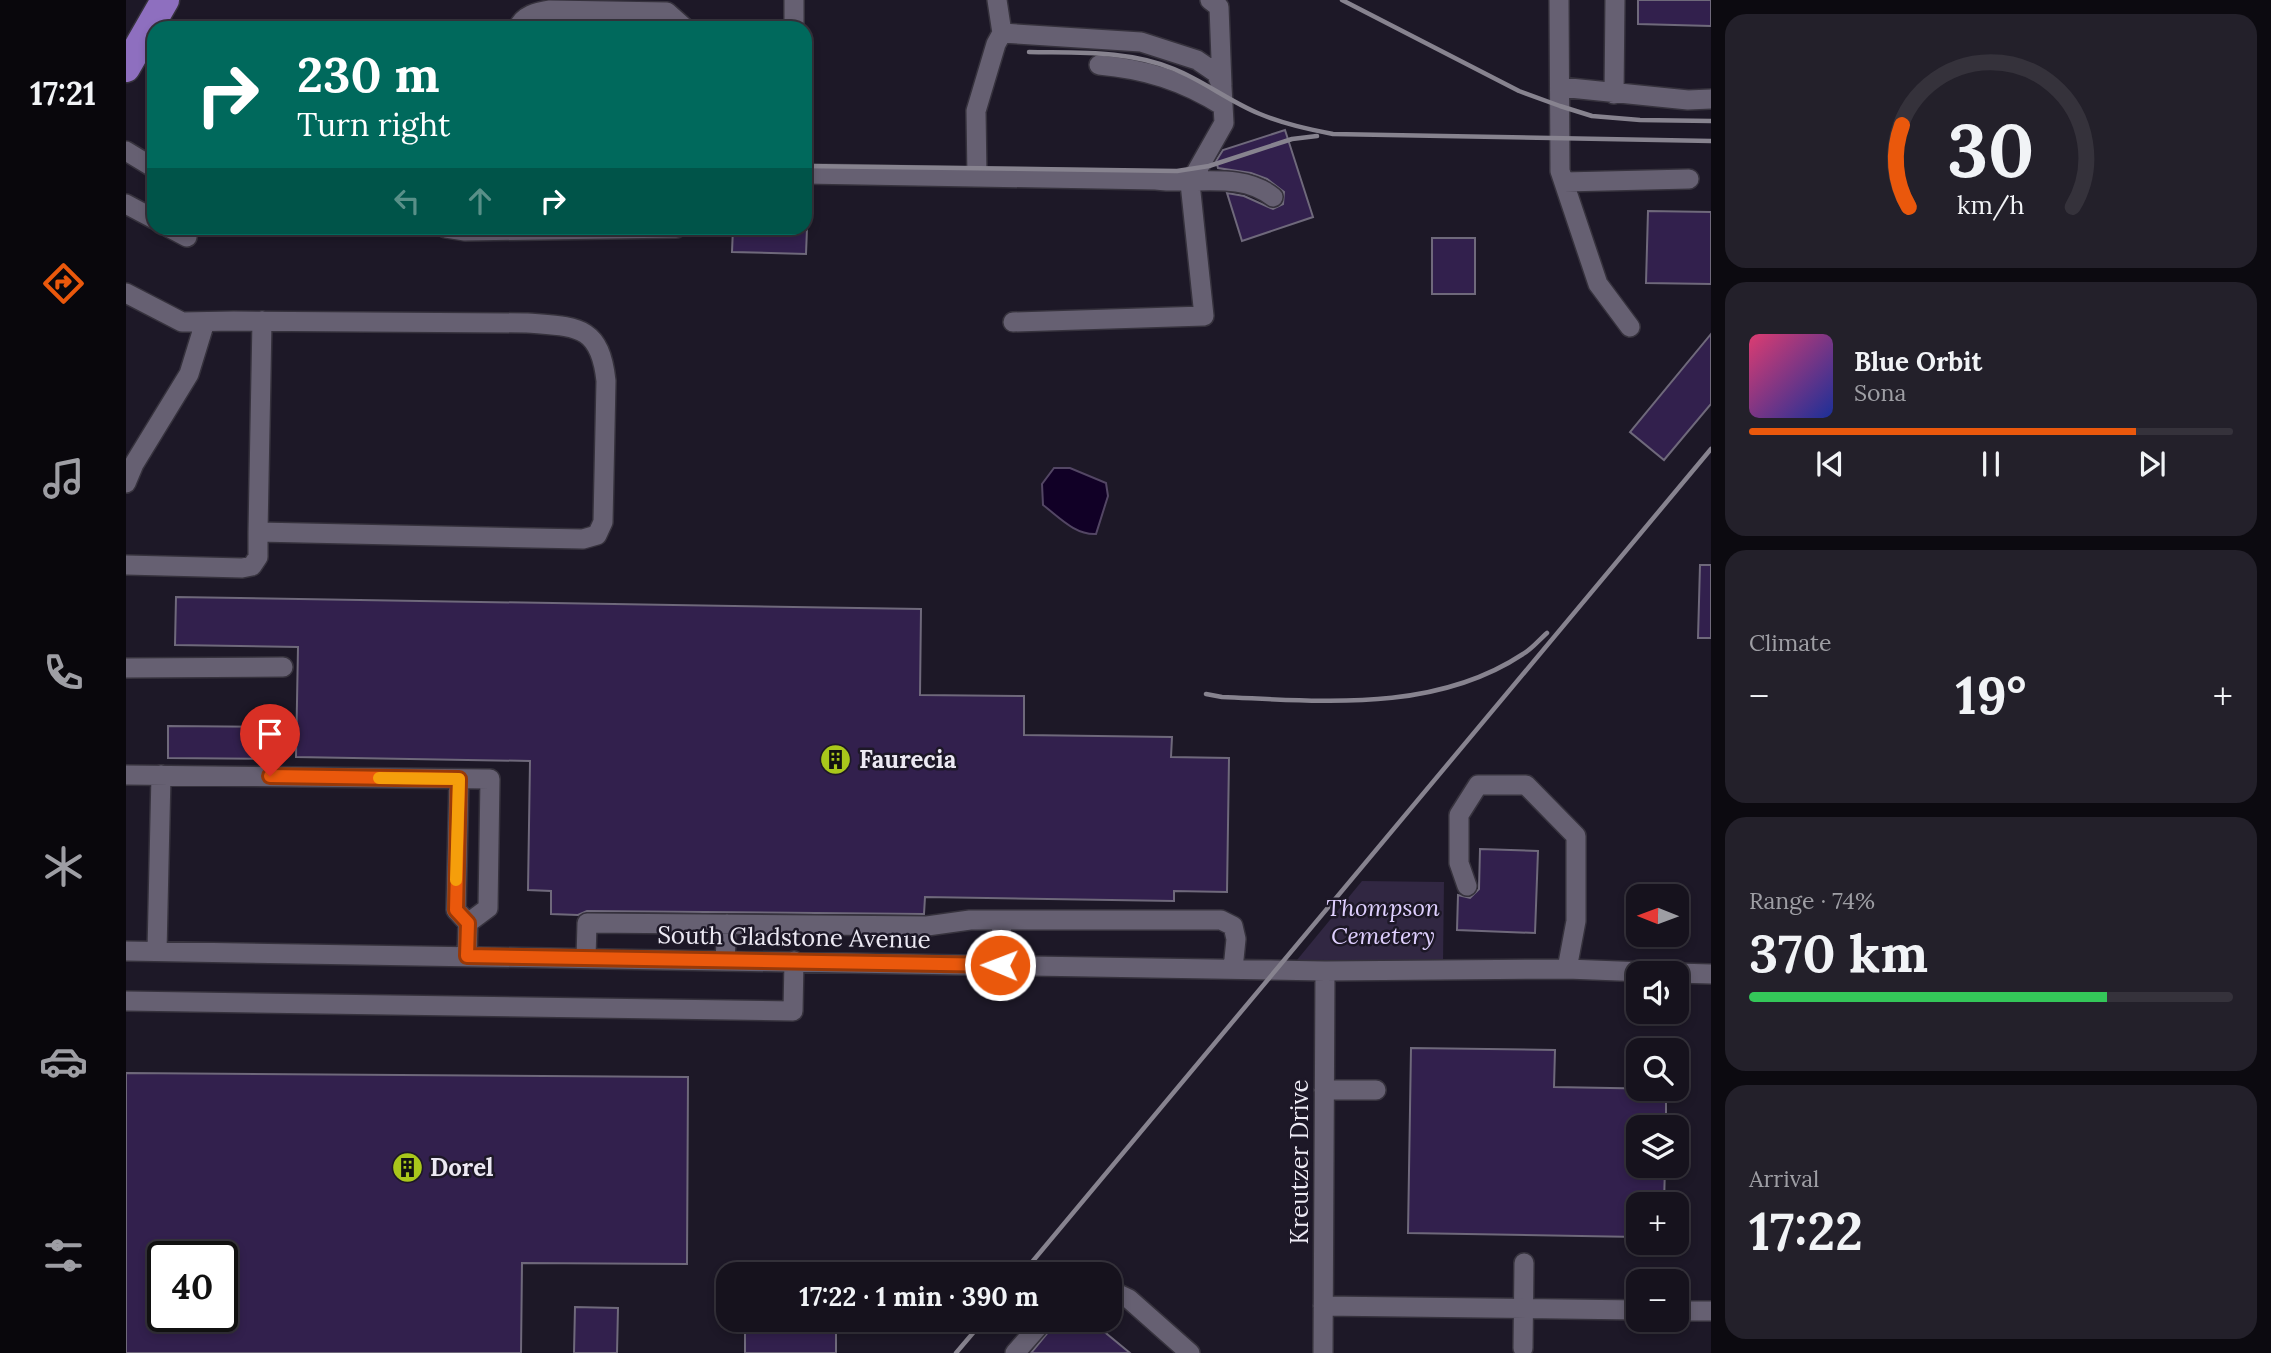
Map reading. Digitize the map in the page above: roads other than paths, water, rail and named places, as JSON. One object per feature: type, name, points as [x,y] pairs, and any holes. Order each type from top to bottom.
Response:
[{"type":"highway","points":[[152,21],[165,0]]},
{"type":"highway","points":[[128,61],[147,30]]},
{"type":"street","points":[[977,177],[976,111],[996,44],[1002,33],[997,0]]},
{"type":"street","points":[[1013,322],[1204,317],[1190,183],[1224,123],[1219,7],[1210,0]]},
{"type":"street","points":[[1559,0],[1560,171],[1598,284],[1630,327]]},
{"type":"street","points":[[1614,94],[1615,0]]},
{"type":"street","points":[[795,21],[797,2]]},
{"type":"street","points":[[522,21],[535,12],[550,10],[667,12],[677,21]]},
{"type":"street","points":[[1002,33],[1141,42],[1197,60],[1216,73],[1223,97]]},
{"type":"street","points":[[1099,65],[1126,67],[1161,75],[1223,97]]},
{"type":"street","points":[[1560,87],[1688,100],[1711,99]]},
{"type":"street","points":[[126,151],[147,164]]},
{"type":"street","points":[[812,174],[1242,182],[1265,190],[1273,197]]},
{"type":"street","points":[[1564,182],[1689,179]]},
{"type":"street","points":[[126,204],[147,215]]},
{"type":"street","points":[[126,293],[182,323],[527,323],[570,326],[584,332],[596,342],[604,361],[606,419],[603,522],[597,535],[583,539],[258,532]]},
{"type":"street","points":[[126,565],[242,568],[252,566],[258,557],[262,321]]},
{"type":"street","points":[[126,483],[140,453],[189,374],[205,322]]},
{"type":"street","points":[[126,667],[283,667]]},
{"type":"street","points":[[126,775],[490,779],[488,908],[468,923]]},
{"type":"street","points":[[156,951],[161,775]]},
{"type":"street","points":[[459,779],[456,910],[468,923],[467,956]]},
{"type":"street","points":[[1467,886],[1459,863],[1460,815],[1478,785],[1526,785],[1576,836],[1576,921],[1567,970]]},
{"type":"street","points":[[586,958],[587,923],[927,926],[970,919],[1221,920],[1233,926],[1236,939],[1233,969]]},
{"type":"street","points":[[1000,965],[1002,920]]},
{"type":"street","points":[[725,961],[727,924]]},
{"type":"street","name":"South Gladstone Avenue","points":[[126,951],[1325,971],[1626,972]]},
{"type":"street","points":[[126,1001],[793,1011],[794,961]]},
{"type":"street","name":"Kreutzer Drive","points":[[1323,1353],[1325,971]]},
{"type":"street","points":[[1689,973],[1711,974]]},
{"type":"street","points":[[1324,1090],[1376,1090]]},
{"type":"street","points":[[1523,1348],[1524,1263]]},
{"type":"street","points":[[1122,1296],[1190,1353]]},
{"type":"street","points":[[1323,1306],[1626,1310]]},
{"type":"street","points":[[1689,1311],[1711,1311]]},
{"type":"street","points":[[1015,1353],[1033,1332]]},
{"type":"railway","points":[[1342,0],[1519,91],[1560,106],[1592,116],[1711,121]]},
{"type":"railway","points":[[1029,52],[1139,58],[1185,74],[1260,114],[1333,134],[1711,141]]},
{"type":"railway","points":[[812,166],[1177,171],[1209,166],[1292,139],[1317,136]]},
{"type":"railway","points":[[1032,1262],[1711,449]]},
{"type":"railway","points":[[1206,694],[1222,697],[1338,701],[1415,695],[1453,686],[1489,673],[1526,652],[1547,633]]},
{"type":"railway","points":[[956,1353],[974,1332]]},
{"type":"place","name":"Faurecia","points":[[836,759]]},
{"type":"place","name":"Dorel","points":[[407,1167]]},
{"type":"park label","name":"Thompson Cemetery","points":[[1383,921]]}]
